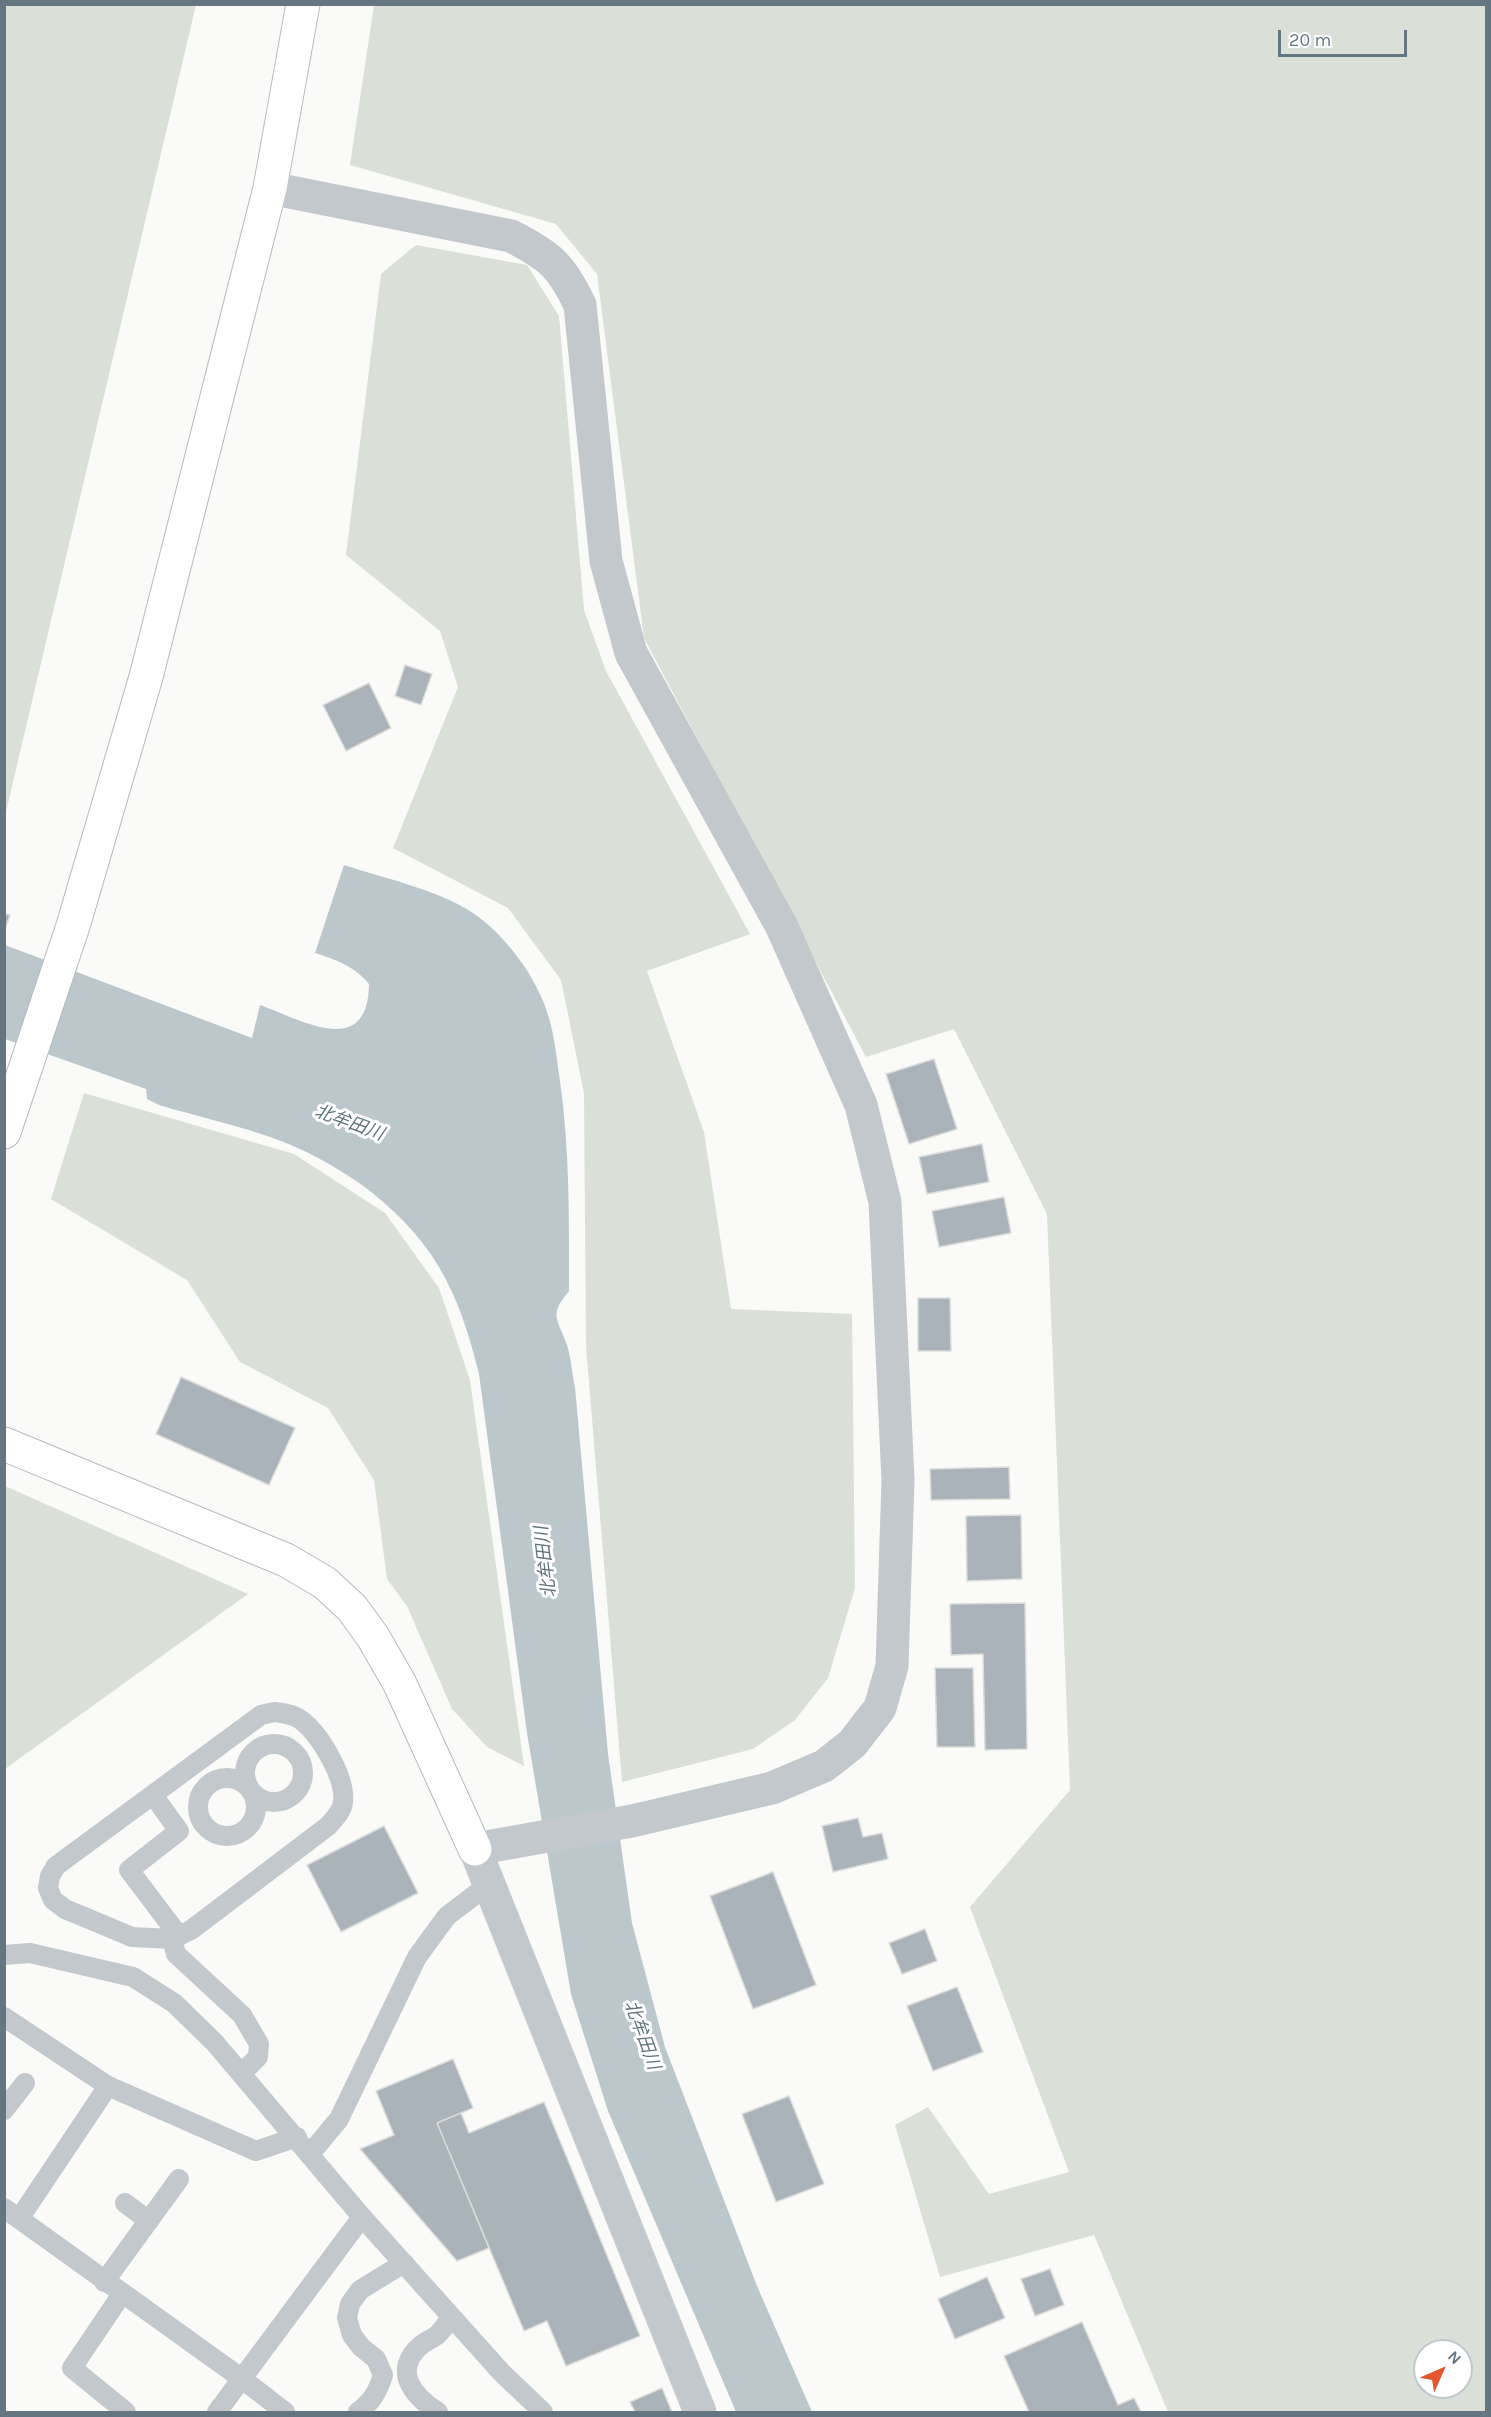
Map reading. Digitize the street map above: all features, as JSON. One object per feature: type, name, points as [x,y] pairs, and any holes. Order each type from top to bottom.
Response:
[{"type":"street","points":[[4,1132],[73,926],[146,677],[270,188],[303,4]]},
{"type":"street","points":[[270,188],[511,236],[544,253],[567,276],[580,305],[606,561],[631,653],[782,927],[861,1105],[885,1202],[898,1480],[892,1666],[880,1708],[852,1744],[824,1766],[772,1788],[632,1821],[475,1849]]},
{"type":"street","points":[[4,1444],[286,1560],[325,1583],[352,1608],[373,1637],[400,1684],[475,1849],[700,2412]]},
{"type":"lane","points":[[274,1712],[286,1713],[300,1719],[319,1741],[337,1770],[343,1803],[338,1815],[310,1840],[191,1930],[175,1937],[132,1937],[65,1909],[53,1900],[48,1888],[50,1876],[56,1866],[195,1764],[261,1715],[274,1712]]},
{"type":"lane","points":[[299,1756],[319,1741]]},
{"type":"lane","points":[[250,1790],[245,1773],[250,1755],[257,1749],[275,1743],[292,1750],[299,1756],[304,1776],[295,1794],[277,1803],[267,1802],[257,1797],[250,1790],[243,1784],[234,1779],[223,1779],[210,1785],[201,1796],[198,1805],[203,1824],[210,1831],[227,1837],[244,1831],[250,1825],[256,1807],[250,1790]]},
{"type":"lane","points":[[195,1764],[210,1785]]},
{"type":"lane","points":[[153,1795],[179,1831],[129,1870],[175,1937],[176,1954],[242,2015],[259,2044],[258,2057],[242,2073]]},
{"type":"lane","points":[[310,2154],[339,2119],[417,1957],[447,1916],[488,1885]]},
{"type":"lane","points":[[4,1955],[30,1953],[133,1977],[174,2003],[242,2073],[362,2217],[535,2410]]},
{"type":"lane","points":[[4,2017],[108,2086],[256,2151],[297,2137]]},
{"type":"lane","points":[[4,2110],[25,2083]]},
{"type":"lane","points":[[108,2086],[12,2214],[285,2412]]},
{"type":"lane","points":[[104,2282],[179,2179]]},
{"type":"lane","points":[[125,2203],[149,2221]]},
{"type":"lane","points":[[217,2412],[362,2217]]},
{"type":"lane","points":[[358,2412],[367,2406],[378,2391],[383,2375],[376,2359],[361,2347],[352,2335],[347,2318],[350,2304],[360,2290],[404,2263]]},
{"type":"lane","points":[[122,2294],[72,2368],[126,2412]]},
{"type":"lane","points":[[438,2412],[417,2398],[409,2386],[407,2372],[411,2358],[420,2346],[437,2335],[452,2317]]},
{"type":"shaded area","points":[[4,5],[196,5],[5,816]]},
{"type":"shaded area","points":[[374,5],[1486,5],[1486,2412],[1168,2412],[1094,2235],[940,2277],[895,2125],[928,2107],[989,2194],[1069,2172],[970,1907],[1070,1790],[1047,1214],[954,1029],[866,1057],[644,638],[597,274],[556,224],[350,165]]},
{"type":"shaded area","points":[[416,245],[527,265],[559,316],[584,610],[606,671],[750,934],[647,971],[704,1132],[731,1309],[852,1314],[855,1588],[828,1678],[795,1720],[753,1749],[622,1782],[586,1346],[584,1093],[561,980],[508,908],[393,848],[458,687],[440,631],[346,555],[381,274]]},
{"type":"shaded area","points":[[84,1093],[294,1154],[385,1213],[439,1288],[470,1380],[524,1766],[487,1747],[452,1709],[407,1606],[387,1579],[374,1480],[328,1408],[240,1362],[187,1280],[51,1199]]},
{"type":"shaded area","points":[[5,1486],[248,1594],[5,1769]]},
{"type":"water","name":"北牟田川","points":[[344,865],[433,893],[450,900],[480,918],[499,935],[525,967],[538,990],[550,1021],[566,1134],[568,1186],[569,1291],[559,1306],[557,1318],[567,1345],[575,1387],[608,1754],[632,1923],[665,2047],[757,2286],[812,2412],[736,2412],[608,2111],[571,1994],[527,1733],[479,1374],[460,1312],[439,1266],[403,1220],[382,1200],[333,1166],[281,1141],[159,1105],[147,1099],[146,1089],[5,1039],[5,945],[252,1038],[260,1005],[313,1025],[330,1029],[345,1028],[357,1021],[366,1007],[369,984],[345,964],[315,953]]},
{"type":"building","points":[[405,665],[432,674],[421,705],[395,696]]},
{"type":"building","points":[[369,683],[391,728],[346,751],[323,705]]},
{"type":"building","points":[[4,914],[10,915],[4,932]]},
{"type":"building","points":[[934,1059],[957,1129],[909,1144],[886,1074]]},
{"type":"building","points":[[982,1144],[989,1182],[927,1194],[919,1157]]},
{"type":"building","points":[[1004,1197],[1011,1233],[939,1247],[932,1211]]},
{"type":"building","points":[[918,1298],[950,1298],[951,1351],[918,1351]]},
{"type":"building","points":[[181,1377],[295,1428],[269,1485],[156,1434]]},
{"type":"building","points":[[1009,1467],[1010,1499],[931,1500],[930,1469]]},
{"type":"building","points":[[1021,1515],[1022,1579],[967,1581],[966,1516]]},
{"type":"building","points":[[1025,1603],[1027,1749],[985,1750],[983,1654],[951,1655],[950,1604]]},
{"type":"building","points":[[935,1668],[973,1668],[975,1747],[937,1747]]},
{"type":"building","points":[[858,1818],[863,1837],[882,1833],[888,1859],[833,1872],[822,1826]]},
{"type":"building","points":[[384,1826],[418,1893],[341,1932],[307,1865]]},
{"type":"building","points":[[773,1872],[816,1985],[753,2009],[710,1896]]},
{"type":"building","points":[[925,1929],[937,1961],[902,1974],[889,1943]]},
{"type":"building","points":[[957,1987],[983,2052],[933,2071],[907,2006]]},
{"type":"building","points":[[453,2059],[473,2108],[437,2123],[489,2248],[457,2261],[360,2149],[394,2135],[376,2091]]},
{"type":"building","points":[[789,2096],[824,2184],[776,2202],[742,2114]]},
{"type":"building","points":[[544,2102],[640,2336],[566,2366],[547,2321],[524,2331],[437,2123],[461,2113],[469,2133]]},
{"type":"building","points":[[1050,2269],[1064,2305],[1035,2316],[1021,2279]]},
{"type":"building","points":[[987,2277],[1005,2318],[955,2339],[938,2299]]},
{"type":"building","points":[[1082,2322],[1118,2405],[1134,2398],[1141,2412],[1029,2412],[1004,2356]]},
{"type":"building","points":[[662,2388],[672,2412],[635,2412],[630,2402]]}]
